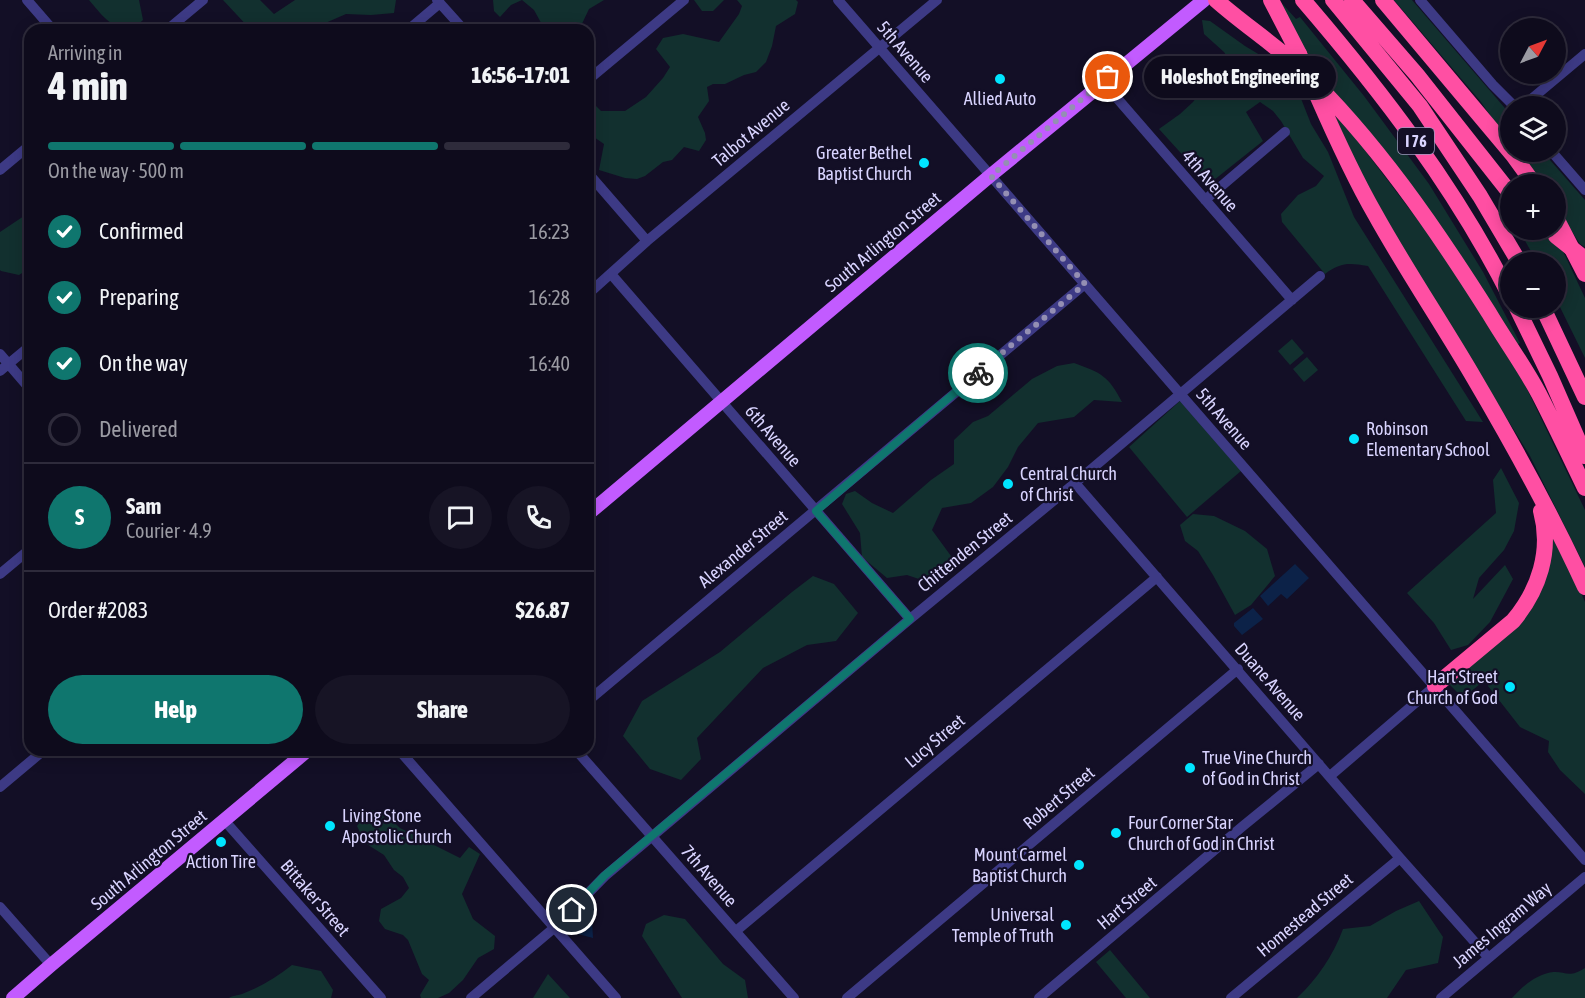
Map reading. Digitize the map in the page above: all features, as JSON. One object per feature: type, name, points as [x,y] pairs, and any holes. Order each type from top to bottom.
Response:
[{"type":"highway","points":[[1216,0],[1300,68],[1340,110],[1408,193],[1460,267],[1538,393],[1585,488]]},
{"type":"highway","points":[[1271,0],[1299,54],[1340,147],[1374,214],[1474,377],[1535,487],[1585,587]]},
{"type":"highway","name":"I 76","points":[[1303,0],[1374,85],[1434,167],[1470,224],[1500,278]]},
{"type":"highway","name":"I 76","points":[[1333,0],[1420,106],[1480,196],[1513,252]]},
{"type":"highway","points":[[1352,0],[1411,68],[1500,180]]},
{"type":"highway","points":[[1383,0],[1513,154],[1527,174]]},
{"type":"highway","points":[[1566,237],[1585,274]]},
{"type":"highway","points":[[1561,240],[1585,259]]},
{"type":"highway","points":[[1522,318],[1585,456]]},
{"type":"highway","points":[[1548,318],[1585,397]]},
{"type":"highway","points":[[1435,686],[1513,621],[1533,591],[1544,555],[1545,527],[1535,487]]},
{"type":"main road","name":"South Arlington Street","points":[[594,509],[1204,0]]},
{"type":"main road","name":"South Arlington Street","points":[[18,996],[51,965],[301,756]]},
{"type":"street","points":[[27,0],[49,24]]},
{"type":"street","points":[[174,24],[203,0]]},
{"type":"street","points":[[594,75],[684,0]]},
{"type":"street","name":"5th Avenue","points":[[838,0],[1585,860]]},
{"type":"street","name":"Talbot Avenue","points":[[594,289],[647,241],[937,0]]},
{"type":"street","points":[[1420,0],[1504,96]]},
{"type":"street","points":[[415,24],[439,2],[459,24]]},
{"type":"street","points":[[1535,96],[1585,54]]},
{"type":"street","name":"4th Avenue","points":[[1103,82],[1292,300]]},
{"type":"street","points":[[1205,200],[1285,132]]},
{"type":"street","points":[[0,170],[24,150]]},
{"type":"street","points":[[1561,162],[1585,190]]},
{"type":"street","points":[[594,180],[647,241]]},
{"type":"street","name":"6th Avenue","points":[[611,274],[910,619]]},
{"type":"street","name":"Chittenden Street","points":[[471,998],[554,928],[604,876],[1320,276]]},
{"type":"street","name":"Alexander Street","points":[[594,696],[1085,284]]},
{"type":"street","points":[[4,367],[24,351]]},
{"type":"street","points":[[0,354],[4,367],[24,383]]},
{"type":"street","name":"Duane Avenue","points":[[1075,483],[1488,957]]},
{"type":"street","points":[[0,574],[24,554]]},
{"type":"street","name":"Lucy Street","points":[[736,931],[1157,577]]},
{"type":"street","name":"Robert Street","points":[[847,998],[1238,669]]},
{"type":"street","points":[[1330,776],[1435,686]]},
{"type":"street","points":[[0,787],[37,756]]},
{"type":"street","points":[[404,756],[616,998]]},
{"type":"street","name":"7th Avenue","points":[[581,756],[794,998]]},
{"type":"street","name":"Hart Street","points":[[1039,998],[1243,825],[1319,764]]},
{"type":"street","name":"Bittaker Street","points":[[224,820],[381,998]]},
{"type":"street","name":"Homestead Street","points":[[1231,998],[1400,858]]},
{"type":"street","name":"James Ingram Way","points":[[1441,998],[1585,877]]},
{"type":"street","points":[[0,907],[51,965]]},
{"type":"green space","points":[[89,0],[139,0],[143,20],[139,24],[113,24]]},
{"type":"green space","points":[[223,0],[260,0],[274,14],[295,0],[396,0],[394,13],[346,14],[323,24],[245,24]]},
{"type":"green space","points":[[493,0],[522,0],[511,5],[500,17],[494,11]]},
{"type":"green space","points":[[522,0],[604,0],[589,9],[582,24],[542,24],[534,10]]},
{"type":"green space","points":[[694,0],[724,0],[713,11],[702,11]]},
{"type":"green space","points":[[737,0],[796,0],[798,2],[795,14],[776,26],[766,62],[756,72],[725,84],[713,84],[707,87],[709,101],[698,117],[706,140],[699,151],[684,147],[672,160],[663,162],[645,176],[637,179],[599,170],[604,144],[594,137],[594,104],[601,111],[625,111],[646,97],[670,67],[656,49],[663,38],[683,34],[719,42],[742,6]]},
{"type":"green space","points":[[1279,0],[1296,19],[1300,17],[1364,96],[1429,184],[1483,272],[1500,305],[1500,318],[1507,318],[1520,343],[1516,345],[1316,73]]},
{"type":"green space","points":[[1394,0],[1412,0],[1500,102],[1500,130],[1481,102]]},
{"type":"green space","points":[[1202,20],[1210,21],[1278,66],[1300,96],[1311,124],[1328,152],[1354,217],[1483,422],[1466,421],[1368,266],[1345,264],[1325,274],[1282,222],[1281,214],[1298,195],[1316,186],[1324,176],[1303,158],[1273,111],[1260,102],[1246,112],[1263,141],[1209,184],[1159,129],[1180,114],[1201,91],[1235,69],[1224,52],[1204,34]]},
{"type":"green space","points":[[1333,114],[1351,132],[1439,248],[1490,325],[1527,389],[1585,510],[1585,567],[1530,456],[1410,261],[1353,159]]},
{"type":"green space","points":[[1523,162],[1552,162],[1562,174],[1532,174]]},
{"type":"green space","points":[[1566,178],[1585,200],[1585,247],[1580,244],[1566,222]]},
{"type":"green space","points":[[24,216],[24,272],[19,275],[0,270],[0,232]]},
{"type":"green space","points":[[1525,240],[1551,240],[1563,252],[1531,252]]},
{"type":"green space","points":[[1566,257],[1585,298],[1585,358],[1565,318]]},
{"type":"green space","points":[[1292,339],[1304,353],[1290,365],[1278,351]]},
{"type":"green space","points":[[1307,357],[1318,370],[1304,382],[1293,369]]},
{"type":"green space","points":[[1074,363],[1108,380],[1122,402],[1094,400],[1074,417],[1038,423],[1018,447],[1008,467],[993,487],[971,503],[942,508],[932,530],[951,556],[950,574],[934,584],[907,575],[887,578],[862,557],[860,533],[842,504],[846,494],[855,491],[872,503],[893,513],[931,480],[954,464],[954,440],[973,422],[988,416],[1032,379],[1057,366]]},
{"type":"green space","points":[[1180,401],[1241,471],[1187,517],[1129,447]]},
{"type":"green space","points":[[1501,468],[1519,503],[1514,531],[1504,550],[1479,578],[1473,599],[1505,565],[1513,579],[1490,622],[1468,645],[1451,650],[1434,623],[1407,593],[1496,513],[1493,480]]},
{"type":"green space","points":[[1193,514],[1214,516],[1245,531],[1267,549],[1275,576],[1251,605],[1235,615],[1198,551],[1185,541],[1180,525]]},
{"type":"green space","points":[[1556,534],[1585,602],[1585,794],[1560,770],[1548,752],[1549,741],[1520,727],[1488,686],[1491,675],[1463,698],[1449,684],[1514,626],[1551,537]]},
{"type":"green space","points":[[813,576],[834,584],[858,613],[836,641],[807,645],[763,668],[697,738],[701,759],[681,780],[650,769],[623,736],[642,701],[720,652]]},
{"type":"green space","points":[[369,810],[383,812],[400,828],[460,858],[469,847],[480,854],[462,894],[473,919],[495,936],[494,949],[478,958],[463,980],[449,993],[438,998],[421,998],[420,995],[429,980],[422,974],[408,940],[403,935],[385,929],[379,921],[381,909],[401,898],[409,888],[403,877],[394,870],[384,855],[365,843],[357,826]]},
{"type":"green space","points":[[1419,901],[1443,937],[1438,963],[1406,970],[1387,998],[1297,998],[1324,966],[1343,929],[1370,926]]},
{"type":"green space","points":[[664,915],[685,919],[723,964],[745,980],[748,998],[682,998],[642,936],[646,924]]},
{"type":"green space","points":[[1110,950],[1150,998],[1126,998],[1096,962]]},
{"type":"green space","points":[[292,965],[321,971],[333,990],[331,998],[229,998],[262,985]]},
{"type":"green space","points":[[1585,968],[1585,998],[1512,998],[1537,977],[1553,972],[1570,974]]},
{"type":"green space","points":[[548,974],[570,998],[533,998]]},
{"type":"water","points":[[1295,564],[1309,578],[1287,599],[1281,594],[1268,606],[1260,596]]},
{"type":"water","points":[[1253,608],[1263,619],[1242,635],[1234,623]]},
{"type":"water","points":[[592,921],[593,938],[578,934],[579,923]]},
{"type":"way so far","points":[[978,373],[1085,284],[991,176],[1108,77]]},
{"type":"place","name":"Holeshot Engineering","points":[[1108,77]]},
{"type":"place","name":"Allied Auto","points":[[1000,79]]},
{"type":"place","name":"Greater Bethel Baptist Church","points":[[924,163]]},
{"type":"place","name":"Robinson Elementary School","points":[[1354,439]]},
{"type":"place","name":"Central Church of Christ","points":[[1008,484]]},
{"type":"place","name":"Hart Street Church of God","points":[[1510,687]]},
{"type":"place","name":"True Vine Church of God in Christ","points":[[1190,768]]},
{"type":"place","name":"Living Stone Apostolic Church","points":[[330,826]]},
{"type":"place","name":"Four Corner Star Church of God in Christ","points":[[1116,833]]},
{"type":"place","name":"Action Tire","points":[[221,842]]},
{"type":"place","name":"Mount Carmel Baptist Church","points":[[1079,865]]},
{"type":"place","name":"Universal Temple of Truth","points":[[1066,925]]},
{"type":"route","points":[[572,910],[604,876],[910,619],[816,511],[978,373]]}]
